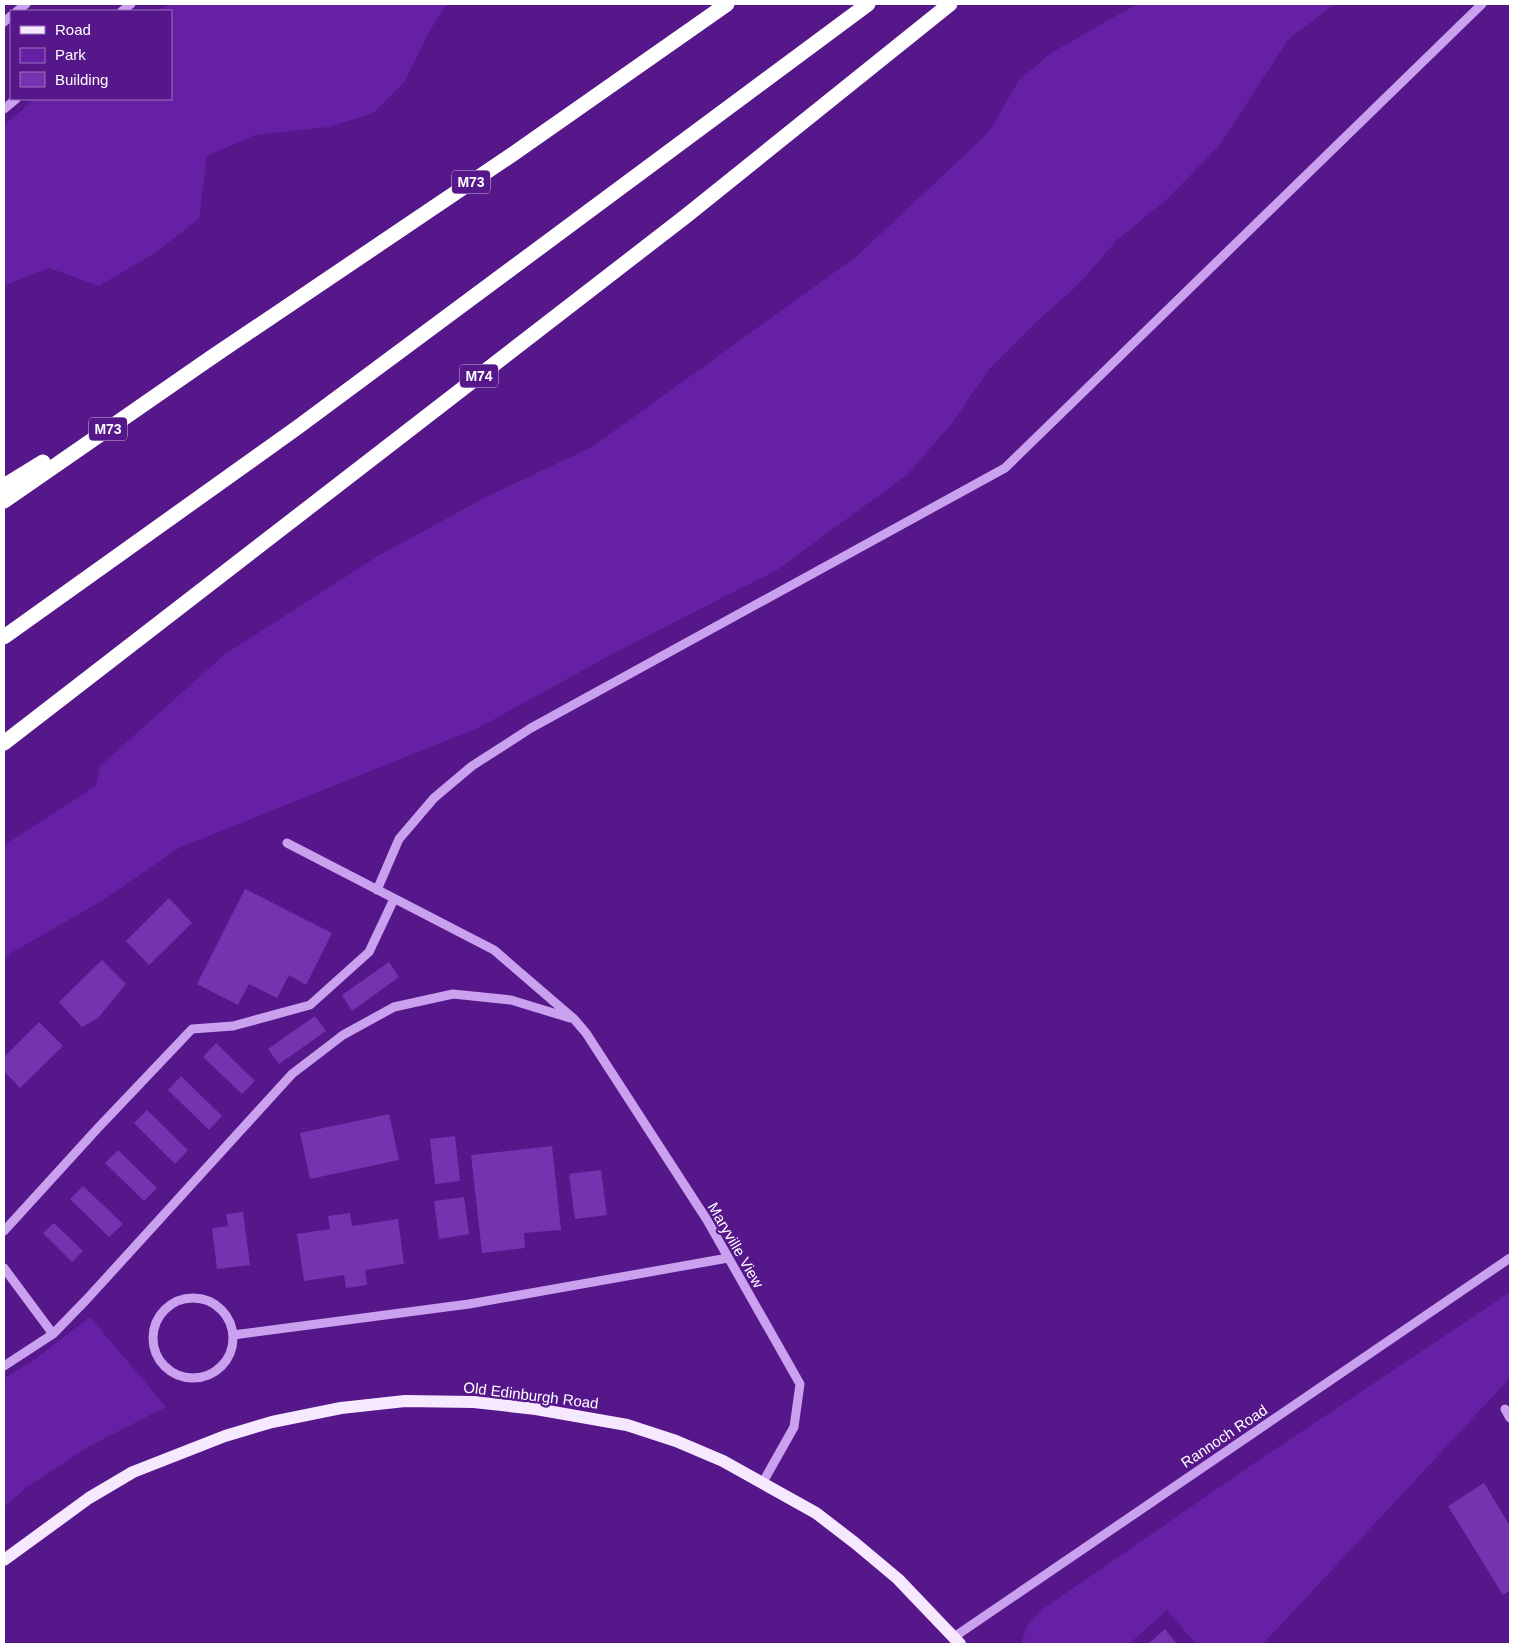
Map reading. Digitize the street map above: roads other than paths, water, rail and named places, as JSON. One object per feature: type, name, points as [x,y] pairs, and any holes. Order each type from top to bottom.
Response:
[{"type":"highway","name":"M73","points":[[4,501],[212,357],[513,154],[727,4]]},
{"type":"highway","points":[[4,638],[298,427],[868,4]]},
{"type":"highway","name":"M74","points":[[4,743],[686,216],[950,4]]},
{"type":"highway","name":"M73","points":[[4,486],[212,357]]},
{"type":"main road","name":"Old Edinburgh Road","points":[[4,1560],[89,1498],[133,1472],[225,1436],[272,1422],[341,1408],[405,1401],[474,1402],[536,1409],[627,1425],[676,1441],[723,1461],[816,1513],[855,1543],[898,1580],[957,1641]]},
{"type":"street","points":[[376,890],[399,839],[434,798],[472,766],[531,728],[1005,468],[1482,4]]},
{"type":"street","points":[[4,109],[15,100]]},
{"type":"street","name":"Maryville View","points":[[286,843],[494,950],[574,1019],[586,1033],[707,1220],[800,1384],[794,1426],[763,1482]]},
{"type":"street","points":[[4,1231],[192,1029],[233,1026],[310,1005],[369,952],[394,899]]},
{"type":"street","points":[[4,1366],[53,1334],[292,1074],[343,1035],[394,1006],[453,994],[511,1000],[574,1019]]},
{"type":"street","points":[[233,1335],[469,1304],[728,1258]]},
{"type":"street","name":"Rannoch Road","points":[[957,1641],[1510,1258]]},
{"type":"street","points":[[4,1268],[53,1334]]},
{"type":"street","points":[[189,1298],[203,1299],[216,1305],[230,1322],[233,1335],[229,1355],[222,1366],[214,1372],[201,1377],[188,1378],[167,1369],[158,1358],[153,1344],[153,1330],[156,1321],[164,1310],[175,1302],[189,1298]]},
{"type":"street","points":[[1505,1409],[1510,1418]]}]
